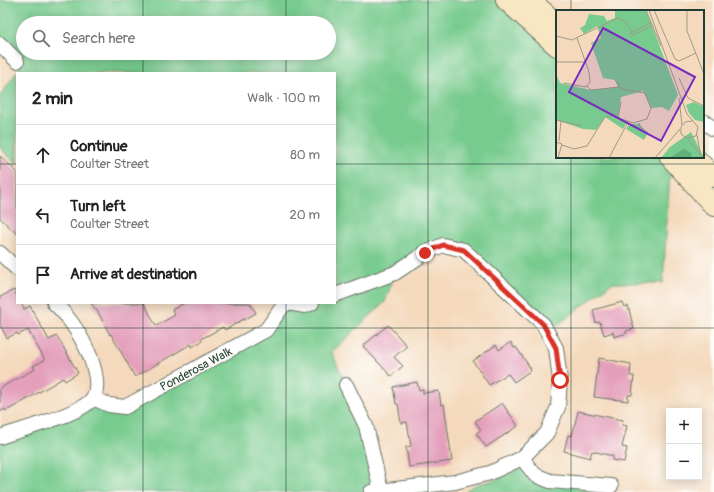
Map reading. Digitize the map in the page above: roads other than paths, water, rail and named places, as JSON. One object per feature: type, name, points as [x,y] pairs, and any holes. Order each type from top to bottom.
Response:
[{"type":"main road","points":[[506,0],[556,45]]},
{"type":"main road","points":[[530,0],[556,23]]},
{"type":"main road","points":[[671,158],[714,206]]},
{"type":"main road","points":[[695,158],[714,177]]},
{"type":"street","points":[[0,44],[17,61]]},
{"type":"street","points":[[704,122],[714,130]]},
{"type":"street","points":[[336,295],[395,273],[425,253],[443,245],[464,250],[543,324],[556,348],[560,380],[558,408],[547,433],[522,458],[455,487],[376,491],[366,426],[346,385]]},
{"type":"street","points":[[1,256],[16,268]]},
{"type":"street","points":[[0,437],[71,413],[85,405],[93,398],[96,385],[93,364],[80,335],[60,308],[55,304]]},
{"type":"street","name":"Ponderosa Walk","points":[[93,398],[109,405],[125,407],[266,330],[285,304]]},
{"type":"street","points":[[292,304],[305,306],[310,304]]},
{"type":"street","points":[[522,458],[535,475],[550,481],[611,486]]}]
